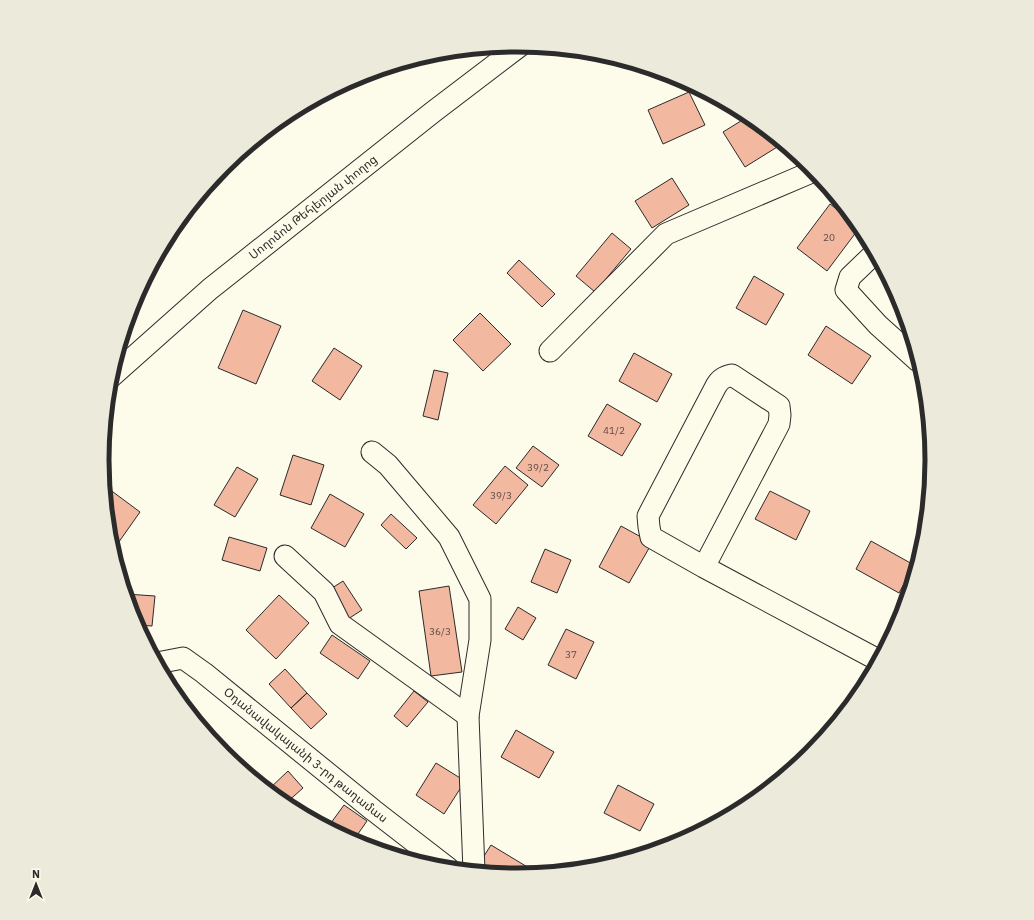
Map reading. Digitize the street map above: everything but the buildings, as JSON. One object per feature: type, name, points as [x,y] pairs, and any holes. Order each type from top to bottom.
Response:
[{"type":"street","name":"Սողոմոն Թեհլերյան փողոց","points":[[120,368],[210,288],[433,112],[512,52]]},
{"type":"street","points":[[550,351],[666,234],[807,174]]},
{"type":"street","points":[[871,257],[850,277],[846,290],[878,325],[911,354]]},
{"type":"street","points":[[704,567],[779,424],[779,406],[732,375],[726,376],[719,380],[648,516],[648,527],[651,537],[704,567],[873,658]]},
{"type":"street","points":[[372,452],[388,465],[449,537],[480,599],[480,640],[468,716],[474,866]]},
{"type":"street","points":[[285,556],[324,592],[340,624],[468,716]]},
{"type":"street","name":"Օդանավակայանի 3-րդ թաղամաս","points":[[163,662],[184,658],[438,860]]}]
